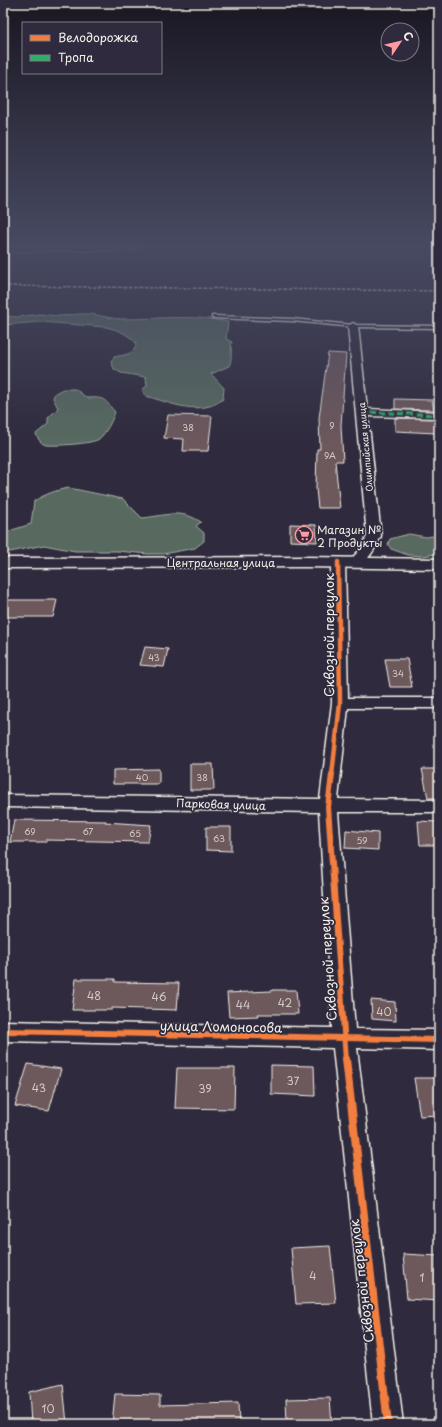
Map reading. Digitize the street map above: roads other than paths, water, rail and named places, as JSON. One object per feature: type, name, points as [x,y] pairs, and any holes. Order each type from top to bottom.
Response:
[{"type":"street","name":"Олимпийская улица","points":[[347,562],[367,551],[374,536],[353,326]]},
{"type":"street","points":[[362,412],[439,415]]},
{"type":"street","name":"Центральная улица","points":[[3,563],[347,562],[439,564]]},
{"type":"street","name":"Сквозной переулок","points":[[347,562],[340,703],[328,807],[344,1039],[388,1424]]},
{"type":"street","points":[[340,703],[439,703]]},
{"type":"street","name":"Парковая улица","points":[[3,801],[128,801],[328,807],[439,806]]},
{"type":"street","name":"улица Ломоносова","points":[[3,1031],[439,1040]]},
{"type":"lane","points":[[214,317],[292,320],[353,326],[439,327]]},
{"type":"place","name":"Магазин № 2 Продукты","points":[[304,535]]}]
